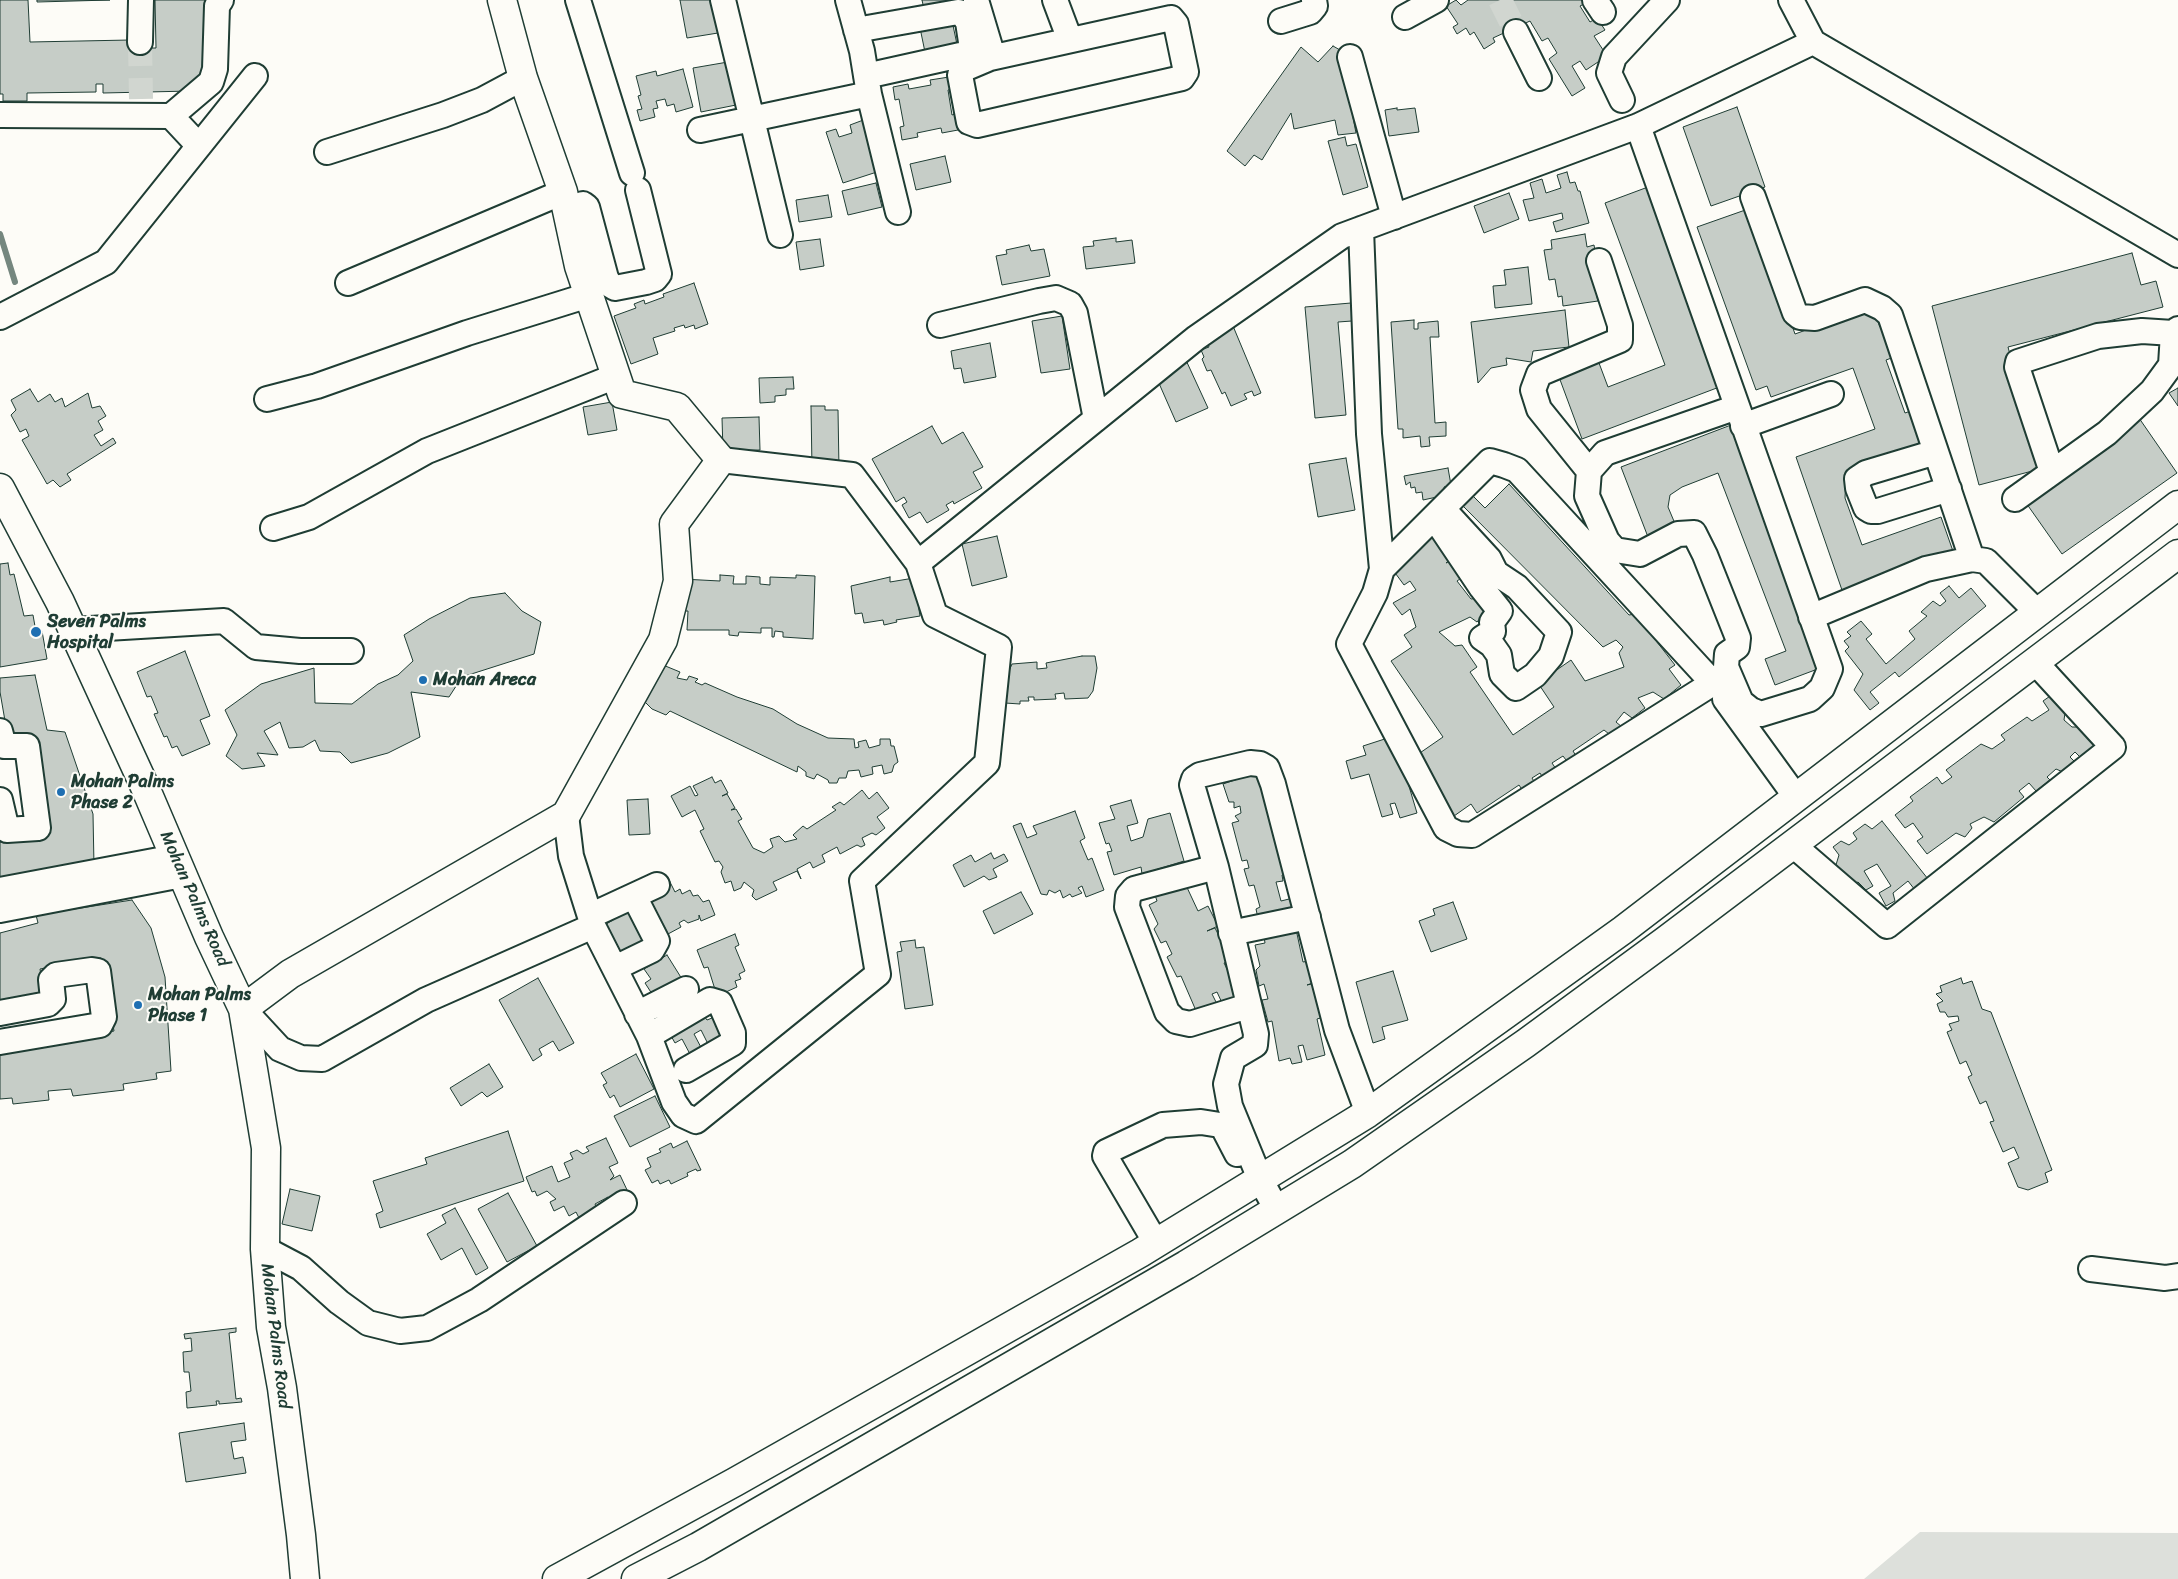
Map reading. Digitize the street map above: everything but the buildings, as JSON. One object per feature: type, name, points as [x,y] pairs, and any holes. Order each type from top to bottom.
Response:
[{"type":"street","points":[[140,42],[141,0]]},
{"type":"street","points":[[171,116],[211,82],[215,70],[217,6],[221,0]]},
{"type":"street","points":[[502,0],[523,78],[565,201],[579,266],[622,394],[677,407],[721,460],[852,475],[918,562],[935,614],[999,647],[987,763],[862,881],[878,974],[696,1121],[683,1115],[674,1102],[653,1033]]},
{"type":"street","points":[[348,283],[565,201],[583,204],[587,208],[606,278],[610,285],[615,288],[655,279],[659,274],[635,182],[578,0]]},
{"type":"street","points":[[723,0],[780,236]]},
{"type":"street","points":[[848,0],[898,212]]},
{"type":"street","points":[[976,0],[991,50],[990,58]]},
{"type":"street","points":[[1056,0],[1070,40]]},
{"type":"street","points":[[1281,21],[1310,12],[1315,6],[1314,0]]},
{"type":"street","points":[[1405,17],[1436,0]]},
{"type":"street","points":[[1622,100],[1609,73],[1614,57],[1667,0]]},
{"type":"street","points":[[1791,0],[1813,42],[2178,255]]},
{"type":"street","points":[[700,130],[753,118],[868,85],[965,54],[970,51],[972,42],[968,22],[962,13],[958,12],[856,30]]},
{"type":"street","points":[[1171,18],[1176,24],[1186,72],[1182,78],[977,125],[969,122],[960,75],[964,69],[990,58],[1171,18]]},
{"type":"street","points":[[1516,32],[1539,78]]},
{"type":"street","points":[[918,562],[1196,338],[1342,236],[1638,126],[1813,42]]},
{"type":"street","points":[[1350,57],[1394,217]]},
{"type":"street","points":[[0,317],[106,262],[255,76]]},
{"type":"street","points":[[327,152],[443,115],[482,100],[523,78]]},
{"type":"street","points":[[0,115],[142,108],[171,116],[199,146]]},
{"type":"street","points":[[1638,126],[1740,416],[1811,617],[1830,668],[1822,688],[1810,700],[1761,714],[1751,710],[1741,702],[1726,667],[1728,654],[1737,647],[1738,638],[1705,554],[1694,533],[1678,534],[1640,554],[1615,550],[1607,541],[1587,496],[1589,471],[1605,454],[1740,416],[1831,394]]},
{"type":"street","points":[[1753,197],[1795,313],[1800,317],[1815,318],[1866,300],[1882,308],[1890,315],[1972,559]]},
{"type":"street","points":[[1361,229],[1369,434],[1382,569],[1375,593],[1349,644],[1446,828],[1458,834],[1472,835],[1713,683]]},
{"type":"street","points":[[1589,471],[1539,409],[1533,390],[1539,374],[1620,340],[1620,326],[1599,261]]},
{"type":"street","points":[[267,399],[317,386],[467,333],[589,296]]},
{"type":"street","points":[[940,325],[1056,298],[1070,304],[1075,313],[1096,419]]},
{"type":"street","points":[[2015,499],[2107,433],[2152,391],[2171,364],[2175,331],[2142,331],[2098,336],[2018,362],[2017,367],[2052,472]]},
{"type":"street","points":[[273,528],[309,517],[427,451],[616,376]]},
{"type":"street","points":[[1936,452],[1866,473],[1858,479],[1858,488],[1866,508],[1871,511],[1878,511],[1948,489]]},
{"type":"street","points":[[657,885],[634,896],[592,921],[426,1000],[322,1058],[301,1058],[280,1049],[244,1009],[290,974],[566,816],[664,640],[678,581],[674,524],[721,460]]},
{"type":"street","points":[[1382,569],[1490,461],[1517,470],[1713,683],[1796,797]]},
{"type":"street","name":"Mohan Palms Road","points":[[0,488],[73,630],[209,938],[244,1009],[266,1148],[265,1249],[271,1327],[282,1388],[301,1535],[304,1579]]},
{"type":"street","points":[[557,1579],[735,1482],[1148,1248],[1368,1113],[1623,930],[2178,505]]},
{"type":"street","points":[[1439,513],[1489,560],[1496,573],[1517,586],[1559,632],[1551,656],[1536,675],[1516,688],[1502,674],[1499,654],[1492,645],[1482,638],[1493,631],[1492,622],[1500,611],[1481,587],[1439,513]]},
{"type":"street","points":[[636,1579],[753,1516],[1157,1281],[1352,1164],[1514,1051],[1793,845],[2178,554]]},
{"type":"street","points":[[1811,617],[1926,569],[1972,559],[1986,561],[2038,612]]},
{"type":"street","points":[[73,630],[224,621],[256,647],[300,652],[351,651]]},
{"type":"street","points":[[1772,816],[1793,845],[1887,926],[2113,747],[2035,662],[2014,630]]},
{"type":"street","points":[[0,731],[4,746],[27,746],[38,828],[7,830],[0,800]]},
{"type":"street","points":[[1256,1182],[1230,1106],[1226,1084],[1233,1058],[1255,1045],[1256,1034],[1216,867],[1192,785],[1194,779],[1239,764],[1260,764],[1267,768],[1274,784],[1337,1030],[1368,1113]]},
{"type":"street","points":[[566,816],[571,856],[592,921],[638,1014],[682,1072],[733,1043],[733,1032],[720,1003],[710,1000],[653,1033]]},
{"type":"street","points":[[0,890],[178,866]]},
{"type":"street","points":[[0,910],[178,866]]},
{"type":"street","points":[[1216,867],[1134,889],[1128,896],[1128,907],[1167,1012],[1176,1021],[1190,1024],[1248,1006]]},
{"type":"street","points":[[614,968],[652,950],[657,941],[634,896]]},
{"type":"street","points":[[1231,933],[1308,918]]},
{"type":"street","points":[[0,1013],[48,1004],[53,999],[51,980],[56,975],[92,970],[98,971],[104,1017],[100,1025],[0,1042]]},
{"type":"street","points":[[638,1014],[686,989]]},
{"type":"street","points":[[1496,1021],[1514,1051]]},
{"type":"street","points":[[1157,1281],[1148,1248],[1105,1156],[1110,1149],[1163,1126],[1201,1122],[1220,1125],[1256,1182],[1277,1210]]},
{"type":"street","points":[[265,1249],[301,1268],[339,1302],[368,1323],[400,1331],[427,1328],[479,1300],[624,1203]]},
{"type":"street","points":[[2091,1269],[2165,1278],[2178,1276]]},
{"type":"street","points":[[735,1482],[753,1516]]},
{"type":"shaded area","points":[[1920,1532],[2178,1533],[2178,1579],[1864,1579]]},
{"type":"waterway","points":[[0,234],[15,282]]},
{"type":"tunnel","points":[[1500,0],[1516,32]]},
{"type":"tunnel","points":[[140,42],[141,99]]},
{"type":"place","name":"Seven Palms Hospital","points":[[36,632]]},
{"type":"place","name":"Mohan Areca","points":[[423,680]]},
{"type":"place","name":"Mohan Palms Phase 2","points":[[61,792]]},
{"type":"place","name":"Mohan Palms Phase 1","points":[[138,1005]]}]
